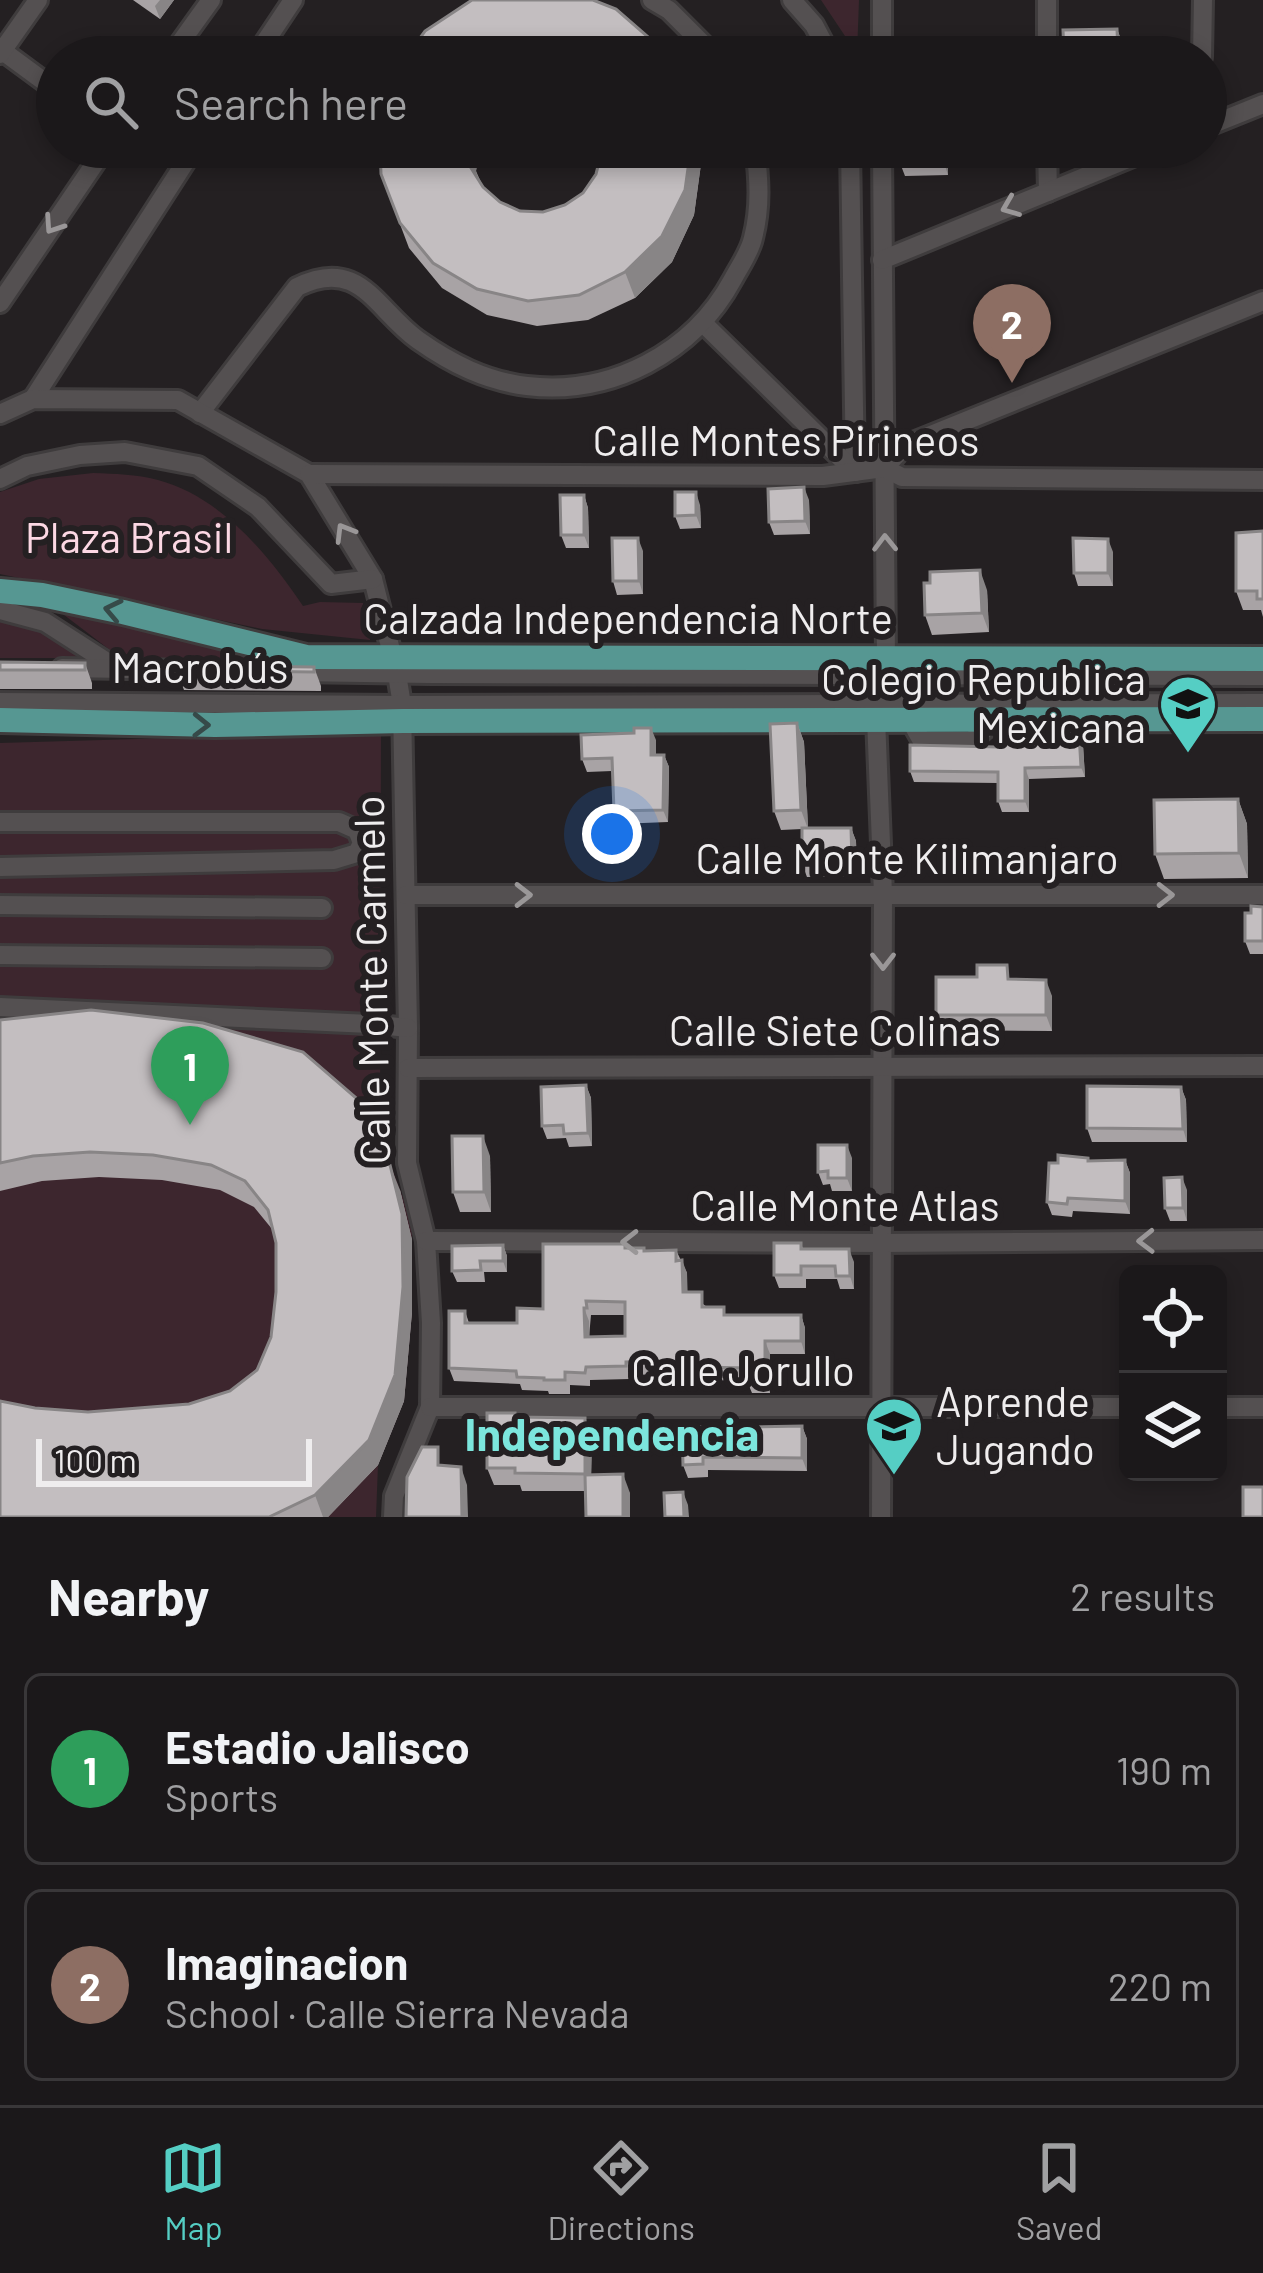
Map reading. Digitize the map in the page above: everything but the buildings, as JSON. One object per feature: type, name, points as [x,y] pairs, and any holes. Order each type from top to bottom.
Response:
[{"type":"main road","name":"Calzada Independencia Norte","points":[[0,592],[42,595],[123,612],[306,657],[395,665],[1263,659]]},
{"type":"main road","points":[[0,721],[215,725],[403,713],[1263,719]]},
{"type":"street","points":[[36,76],[1,52],[38,0]]},
{"type":"street","points":[[185,36],[211,0]]},
{"type":"street","points":[[269,36],[293,0]]},
{"type":"street","points":[[652,0],[695,36]]},
{"type":"street","points":[[792,0],[820,36]]},
{"type":"street","points":[[882,0],[882,36]]},
{"type":"street","points":[[1047,0],[1047,36]]},
{"type":"street","points":[[1202,0],[1202,36]]},
{"type":"street","points":[[1227,119],[1263,104]]},
{"type":"street","points":[[0,303],[92,168]]},
{"type":"street","points":[[33,399],[182,168]]},
{"type":"street","points":[[200,413],[297,287],[334,276],[357,283],[415,338],[470,373],[528,387],[596,385],[649,364],[703,323],[722,298],[753,242],[760,189],[758,168]]},
{"type":"street","points":[[850,168],[855,472]]},
{"type":"street","points":[[882,168],[886,660]]},
{"type":"street","points":[[1048,168],[1048,192]]},
{"type":"street","points":[[882,260],[1106,168]]},
{"type":"street","points":[[884,468],[906,445],[1242,309],[1263,305]]},
{"type":"street","points":[[703,323],[855,472]]},
{"type":"street","points":[[0,414],[33,399],[178,400],[309,475],[373,579],[403,713]]},
{"type":"street","points":[[0,479],[27,466],[125,452],[198,466],[258,507],[331,584],[373,579]]},
{"type":"street","name":"Calle Montes Pirineos","points":[[309,475],[823,476],[884,468],[902,477],[1263,480]]},
{"type":"street","name":"Macrobús","points":[[0,610],[45,622],[118,669]]},
{"type":"street","name":"Macrobús","points":[[276,671],[395,665],[1263,676]]},
{"type":"street","name":"Macrobús","points":[[47,668],[208,670]]},
{"type":"street","name":"Macrobús","points":[[0,702],[403,713],[1263,703]]},
{"type":"street","name":"Calle Monte Carmelo","points":[[393,1517],[394,1496],[430,1407],[426,1240],[407,1163],[403,713]]},
{"type":"street","points":[[876,718],[883,894],[881,1517]]},
{"type":"street","points":[[0,822],[339,822],[358,830],[362,843],[358,853],[334,860],[0,867]]},
{"type":"street","name":"Calle Monte Kilimanjaro","points":[[406,895],[1263,895]]},
{"type":"street","points":[[0,905],[322,908]]},
{"type":"street","points":[[0,955],[322,958]]},
{"type":"street","points":[[0,1007],[408,1028]]},
{"type":"street","name":"Calle Siete Colinas","points":[[408,1068],[1263,1066]]},
{"type":"street","name":"Calle Monte Atlas","points":[[426,1240],[1263,1240]]},
{"type":"street","name":"Calle Jorullo","points":[[430,1407],[1119,1407]]},
{"type":"street","points":[[1227,1407],[1263,1407]]},
{"type":"green space","points":[[821,0],[859,0],[858,36],[845,36]]},
{"type":"green space","name":"Plaza Brasil","points":[[93,473],[158,480],[202,500],[241,530],[303,606],[363,603],[370,640],[262,629],[0,574],[0,492],[39,479]]},
{"type":"green space","points":[[55,608],[111,623],[283,662],[127,663]]},
{"type":"green space","points":[[0,619],[49,631],[80,658],[0,658]]},
{"type":"green space","points":[[381,732],[380,1136],[412,1222],[412,1312],[404,1401],[378,1465],[376,1517],[0,1517],[0,743]]},
{"type":"place","name":"Imaginacion","points":[[1012,383]]},
{"type":"place","name":"Colegio Republica Mexicana","points":[[1188,755]]},
{"type":"place","name":"Estadio Jalisco","points":[[190,1125]]},
{"type":"place","name":"Aprende Jugando","points":[[894,1477]]},
{"type":"district","name":"Independencia","points":[[612,1435]]}]
